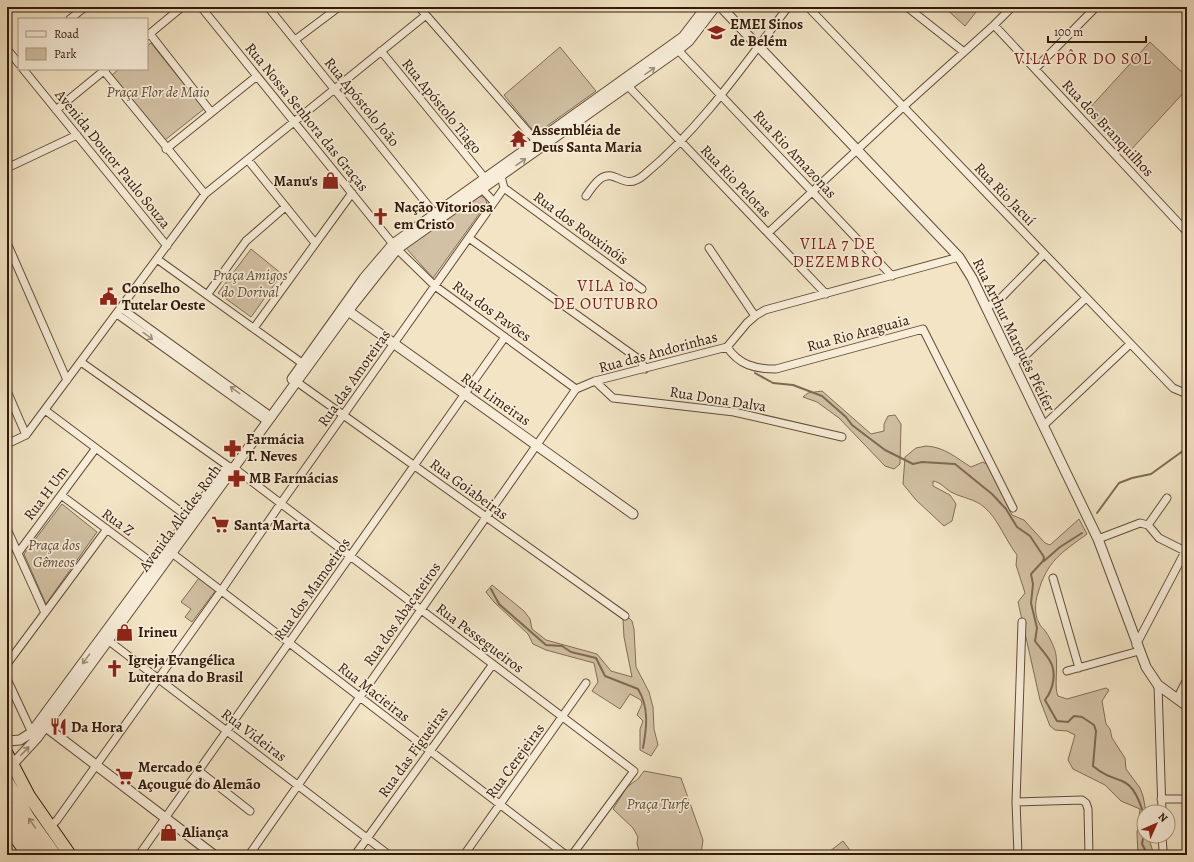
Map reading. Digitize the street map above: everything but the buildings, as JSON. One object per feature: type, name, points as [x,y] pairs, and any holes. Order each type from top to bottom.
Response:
[{"type":"highway","points":[[9,761],[29,796],[70,855]]},
{"type":"highway","points":[[7,781],[28,817],[55,855]]},
{"type":"highway","points":[[7,805],[41,855]]},
{"type":"highway","points":[[7,826],[28,855]]},
{"type":"street","points":[[71,18],[85,7]]},
{"type":"street","points":[[182,7],[148,35],[211,112]]},
{"type":"street","name":"Rua Nossa Senhora das Graças","points":[[201,7],[395,246]]},
{"type":"street","name":"Rua Apóstolo João","points":[[268,7],[435,214]]},
{"type":"street","points":[[295,40],[339,7]]},
{"type":"street","points":[[419,7],[536,141]]},
{"type":"street","points":[[395,246],[482,189],[498,172],[536,141],[683,37],[706,7]]},
{"type":"street","points":[[395,246],[484,178],[498,172],[628,86],[678,50],[689,41],[715,7]]},
{"type":"street","name":"Rua Arthur Marquês Pfeifer","points":[[721,7],[959,257],[986,308],[1098,539],[1138,648],[1150,674],[1158,685],[1187,706]]},
{"type":"street","points":[[586,196],[600,179],[606,176],[614,176],[628,183],[635,182],[644,175],[680,141],[721,96],[788,7]]},
{"type":"street","name":"Rua Rio Jacuí","points":[[808,7],[902,107],[1173,388],[1187,394]]},
{"type":"street","points":[[907,7],[964,52]]},
{"type":"street","points":[[768,234],[902,107],[994,25],[1012,7]]},
{"type":"street","points":[[1035,69],[1096,7]]},
{"type":"street","points":[[7,444],[26,435],[205,194],[426,15]]},
{"type":"street","name":"Rua dos Branquilhos","points":[[994,25],[1187,232]]},
{"type":"street","points":[[7,49],[18,62]]},
{"type":"street","name":"Rua Rio Amazonas","points":[[678,50],[892,276]]},
{"type":"street","name":"Rua Apóstolo Tiago","points":[[381,51],[484,178]]},
{"type":"street","name":"Avenida Doutor Paulo Souza","points":[[24,70],[167,246]]},
{"type":"street","points":[[56,110],[105,70],[166,149],[205,194]]},
{"type":"street","points":[[166,149],[257,76]]},
{"type":"street","name":"Rua Rio Pelotas","points":[[628,86],[826,294]]},
{"type":"street","points":[[7,168],[77,135]]},
{"type":"street","points":[[248,160],[315,243]]},
{"type":"street","points":[[498,172],[504,188]]},
{"type":"street","name":"Rua das Amoreiras","points":[[50,827],[57,820],[159,680],[222,591],[281,503],[504,188]]},
{"type":"street","name":"Rua dos Rouxinóis","points":[[504,188],[642,289]]},
{"type":"street","points":[[482,189],[494,202]]},
{"type":"street","points":[[254,328],[352,193]]},
{"type":"street","points":[[207,294],[246,241],[285,207]]},
{"type":"street","points":[[469,238],[640,360],[645,368]]},
{"type":"street","points":[[7,243],[67,380]]},
{"type":"street","name":"Rua dos Pavões","points":[[395,246],[435,286],[576,389]]},
{"type":"street","name":"Avenida Alcides Roth","points":[[9,761],[34,736],[345,309],[395,246]]},
{"type":"street","points":[[709,248],[755,316]]},
{"type":"street","points":[[986,308],[1001,298],[1044,254]]},
{"type":"street","name":"Rua das Andorinhas","points":[[576,389],[595,381],[727,347],[755,316],[765,310],[959,257]]},
{"type":"street","points":[[157,259],[305,365]]},
{"type":"street","points":[[7,265],[15,261]]},
{"type":"street","points":[[1013,363],[1028,352],[1086,298]]},
{"type":"street","name":"Rua Limeiras","points":[[345,309],[633,514]]},
{"type":"street","points":[[119,311],[267,418]]},
{"type":"street","name":"Rua Rio Araguaia","points":[[727,347],[733,357],[741,363],[767,369],[776,369],[923,329],[1013,508]]},
{"type":"street","name":"Rua dos Mamoeiros","points":[[139,855],[166,819],[505,337]]},
{"type":"street","points":[[1043,426],[1130,344]]},
{"type":"street","name":"Rua Pessegueiros","points":[[81,362],[281,503],[634,771],[572,855]]},
{"type":"street","name":"Avenida Alcides Roth","points":[[267,418],[297,382],[305,365]]},
{"type":"street","name":"Rua Dona Dalva","points":[[595,381],[613,398],[734,412],[842,437]]},
{"type":"street","name":"Rua Goiabeiras","points":[[297,382],[625,616]]},
{"type":"street","name":"Rua dos Abacateiros","points":[[249,855],[576,389]]},
{"type":"street","points":[[7,391],[26,435]]},
{"type":"street","points":[[45,410],[192,520]]},
{"type":"street","name":"Rua H Um","points":[[18,553],[96,448]]},
{"type":"street","name":"Rua Z","points":[[61,495],[158,567]]},
{"type":"street","points":[[1148,525],[1167,498]]},
{"type":"street","points":[[1067,671],[1138,648],[1186,550],[1159,538],[1148,525],[1140,523],[1098,539]]},
{"type":"street","points":[[7,529],[45,613]]},
{"type":"street","points":[[7,664],[107,529]]},
{"type":"street","name":"Rua Macieiras","points":[[169,551],[566,855]]},
{"type":"street","points":[[1053,578],[1079,668]]},
{"type":"street","points":[[1018,855],[1016,802],[1022,622]]},
{"type":"street","name":"Rua Videiras","points":[[105,639],[389,855]]},
{"type":"street","name":"Rua das Figueiras","points":[[355,855],[493,664]]},
{"type":"street","points":[[7,679],[34,736],[20,740],[7,741]]},
{"type":"street","points":[[1177,699],[1187,679]]},
{"type":"street","name":"Rua Cerejeiras","points":[[464,855],[586,683]]},
{"type":"street","points":[[1158,685],[1162,804]]},
{"type":"street","points":[[42,725],[214,855]]},
{"type":"street","points":[[199,771],[250,811]]},
{"type":"street","points":[[1162,799],[1187,799]]},
{"type":"street","points":[[1016,802],[1082,800],[1086,803],[1088,808],[1089,855]]},
{"type":"street","points":[[1163,844],[1163,850]]},
{"type":"green space","points":[[944,7],[980,7],[965,26]]},
{"type":"green space","points":[[1150,42],[1187,77],[1187,89],[1129,152],[1086,112]]},
{"type":"green space","name":"Praça Flor de Maio","points":[[151,43],[204,109],[165,140],[112,75],[118,70],[148,70],[148,45]]},
{"type":"green space","points":[[560,47],[596,91],[536,134],[504,95]]},
{"type":"green space","points":[[480,196],[485,198],[487,203],[433,278],[405,247]]},
{"type":"green space","name":"Praça Amigos do Dorival","points":[[251,249],[282,274],[251,317],[218,293]]},
{"type":"green space","points":[[822,391],[871,434],[884,431],[884,424],[888,416],[895,415],[901,424],[900,464],[894,469],[885,466],[839,418],[817,402],[803,397],[808,393]]},
{"type":"green space","points":[[926,446],[939,448],[971,467],[983,462],[988,465],[1012,515],[1024,520],[1045,543],[1050,545],[1079,519],[1087,534],[1062,553],[1046,573],[1037,597],[1036,616],[1051,640],[1055,652],[1056,688],[1058,696],[1067,699],[1106,688],[1109,690],[1102,701],[1106,724],[1110,729],[1112,738],[1125,758],[1126,769],[1140,788],[1144,804],[1136,804],[1136,807],[1121,801],[1105,785],[1073,769],[1068,760],[1075,735],[1067,731],[1055,730],[1050,726],[1040,700],[1018,602],[1025,593],[1016,565],[1017,555],[989,511],[973,500],[953,493],[939,483],[933,481],[933,486],[950,495],[956,504],[952,521],[944,526],[916,500],[903,484],[905,457],[916,448]]},
{"type":"green space","name":"Praça dos Gêmeos","points":[[62,504],[97,532],[46,604],[24,554]]},
{"type":"green space","points":[[199,578],[216,590],[192,622],[185,617],[191,609],[181,602]]},
{"type":"green space","points":[[492,585],[524,611],[530,619],[532,629],[546,640],[597,654],[611,671],[632,677],[624,637],[623,619],[629,618],[632,621],[634,629],[636,667],[649,692],[653,707],[654,729],[658,745],[651,756],[640,750],[640,729],[643,721],[637,715],[642,704],[641,700],[630,694],[620,709],[592,691],[598,682],[594,663],[546,650],[533,644],[528,634],[494,602],[486,592]]},
{"type":"green space","name":"Praça Turfe","points":[[644,771],[681,778],[703,840],[701,855],[640,855],[637,843],[638,837],[633,828],[613,809],[627,787],[638,779]]},
{"type":"green space","points":[[843,841],[852,853],[850,855],[825,855]]},
{"type":"green space","points":[[1138,844],[1151,844],[1154,855],[1138,855]]},
{"type":"waterway","points":[[755,373],[773,383],[793,385],[822,396],[846,417],[852,425],[885,450],[913,464],[922,462],[955,464],[992,494],[1006,509],[1017,527],[1030,536],[1044,557],[1043,561],[1031,574],[1033,584],[1031,603],[1037,628],[1035,641],[1048,658],[1052,666],[1054,676],[1052,686],[1045,700],[1057,721],[1068,722],[1074,716],[1082,717],[1094,725],[1096,731],[1093,766],[1110,777],[1127,783],[1134,791],[1140,804]]},
{"type":"waterway","points":[[1097,513],[1119,483],[1132,478],[1151,474],[1187,448]]},
{"type":"waterway","points":[[1044,561],[1060,547],[1082,533]]},
{"type":"waterway","points":[[491,589],[499,604],[546,645],[562,646],[571,652],[596,658],[605,676],[638,689],[642,696],[646,717],[643,748]]},
{"type":"waterway","points":[[1142,844],[1148,855]]},
{"type":"place","name":"EMEI Sinos de Belém","points":[[717,33]]},
{"type":"place","name":"Assembléia de Deus Santa Maria","points":[[519,139]]},
{"type":"place","name":"Manu's","points":[[331,181]]},
{"type":"place","name":"Nação Vitoriosa em Cristo","points":[[381,216]]},
{"type":"place","name":"Conselho Tutelar Oeste","points":[[109,297]]},
{"type":"place","name":"Farmácia T. Neves","points":[[233,448]]},
{"type":"place","name":"MB Farmácias","points":[[236,478]]},
{"type":"place","name":"Santa Marta","points":[[221,525]]},
{"type":"place","name":"Irineu","points":[[125,632]]},
{"type":"place","name":"Igreja Evangélica Luterana do Brasil","points":[[115,669]]},
{"type":"place","name":"Da Hora","points":[[58,727]]},
{"type":"place","name":"Mercado e Açougue do Alemão","points":[[125,776]]},
{"type":"place","name":"Aliança","points":[[169,832]]},
{"type":"district","name":"VILA PÔR DO SOL","points":[[1083,59]]},
{"type":"district","name":"VILA 7 DE DEZEMBRO","points":[[838,253]]},
{"type":"district","name":"VILA 10 DE OUTUBRO","points":[[606,295]]}]
